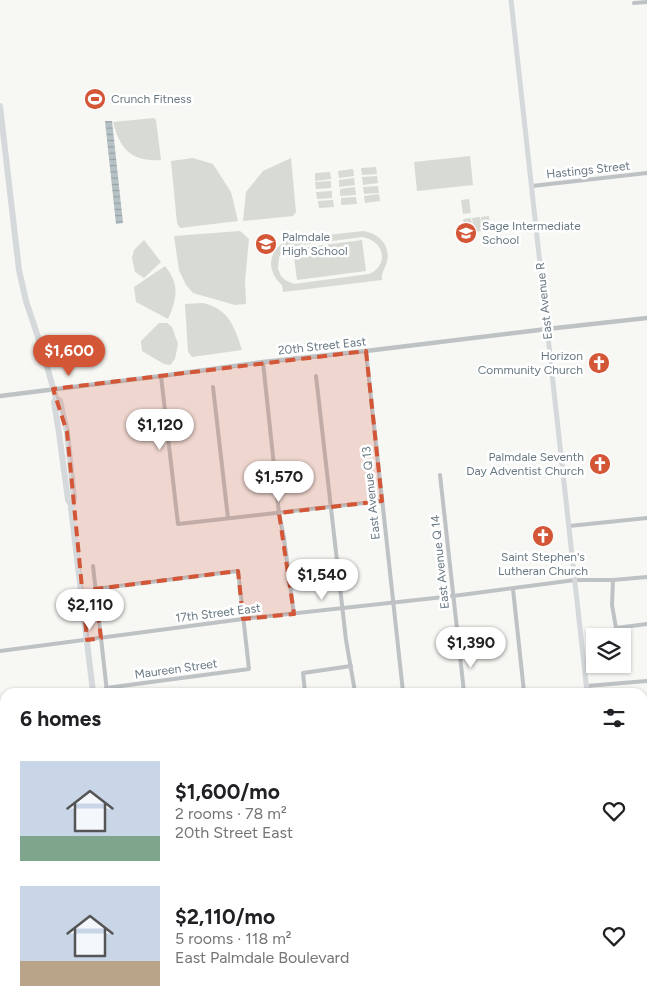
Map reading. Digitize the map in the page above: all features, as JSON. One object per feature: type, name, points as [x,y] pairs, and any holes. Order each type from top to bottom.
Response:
[{"type":"highway","points":[[0,106],[18,270],[56,398],[54,402],[68,500],[71,505],[93,688]]},
{"type":"highway","points":[[56,398],[60,401],[67,432],[74,498],[71,505]]},
{"type":"highway","points":[[62,453],[70,483],[73,484]]},
{"type":"main road","name":"East Avenue R","points":[[511,0],[586,688]]},
{"type":"street","points":[[634,3],[647,2]]},
{"type":"street","name":"Hastings Street","points":[[532,186],[647,173]]},
{"type":"street","name":"20th Street East","points":[[0,396],[263,362],[647,318]]},
{"type":"street","name":"East Avenue Q 13","points":[[366,351],[403,688]]},
{"type":"street","points":[[263,362],[279,513],[294,614]]},
{"type":"street","points":[[161,376],[178,524],[382,501]]},
{"type":"street","points":[[316,376],[346,640],[354,688]]},
{"type":"street","points":[[213,387],[228,518]]},
{"type":"street","name":"East Avenue Q 14","points":[[440,475],[464,688]]},
{"type":"street","points":[[569,526],[647,518]]},
{"type":"street","points":[[93,566],[106,688]]},
{"type":"street","points":[[95,589],[238,571],[243,619]]},
{"type":"street","name":"17th Street East","points":[[0,651],[243,619],[343,609],[575,580],[613,580],[647,577]]},
{"type":"street","points":[[613,580],[612,605],[616,628],[647,624]]},
{"type":"street","points":[[513,588],[524,688]]},
{"type":"street","name":"Maureen Street","points":[[120,688],[248,669],[243,619]]},
{"type":"street","points":[[305,688],[303,673],[351,666]]},
{"type":"street","points":[[594,688],[647,681]]},
{"type":"highlighted area","points":[[366,351],[382,501],[279,513],[294,614],[243,619],[238,571],[95,589],[101,638],[87,640],[67,432],[53,389]]},
{"type":"shaded area","points":[[154,118],[156,120],[161,160],[142,159],[134,156],[128,152],[119,140],[113,122]]},
{"type":"shaded area","points":[[105,121],[112,121],[123,223],[116,224]]},
{"type":"shaded area","points":[[470,156],[473,185],[417,191],[414,162]]},
{"type":"shaded area","points":[[193,158],[213,164],[231,192],[238,221],[180,228],[177,223],[171,161]]},
{"type":"shaded area","points":[[291,158],[296,212],[293,216],[243,221],[246,192],[263,171]]},
{"type":"shaded area","points":[[376,167],[377,174],[362,175],[361,168]]},
{"type":"shaded area","points":[[353,169],[354,176],[339,178],[338,171]]},
{"type":"shaded area","points":[[330,172],[331,179],[315,181],[315,173]]},
{"type":"shaded area","points":[[377,176],[378,183],[363,185],[362,177]]},
{"type":"shaded area","points":[[354,178],[355,185],[339,187],[339,180]]},
{"type":"shaded area","points":[[331,181],[331,188],[316,189],[315,182]]},
{"type":"shaded area","points":[[378,186],[379,193],[364,194],[363,187]]},
{"type":"shaded area","points":[[355,187],[356,195],[340,196],[340,189]]},
{"type":"shaded area","points":[[332,191],[332,198],[317,199],[316,192]]},
{"type":"shaded area","points":[[379,194],[380,201],[365,203],[364,196]]},
{"type":"shaded area","points":[[356,197],[357,204],[341,205],[341,198]]},
{"type":"shaded area","points":[[469,199],[471,213],[463,214],[461,200]]},
{"type":"shaded area","points":[[333,200],[334,207],[319,208],[318,201]]},
{"type":"shaded area","points":[[489,216],[490,230],[483,231],[481,217]]},
{"type":"shaded area","points":[[480,217],[482,231],[474,232],[472,218]]},
{"type":"shaded area","points":[[471,218],[473,232],[465,233],[463,219]]},
{"type":"shaded area","points":[[240,231],[249,239],[245,281],[246,304],[235,305],[193,293],[186,285],[179,270],[174,236]]},
{"type":"shaded area","points":[[363,231],[374,234],[385,245],[388,255],[382,280],[283,292],[282,285],[276,279],[273,272],[272,259],[278,247],[292,239]],"holes":[[[362,237],[375,243],[382,253],[380,265],[369,274],[294,284],[285,280],[278,269],[279,257],[288,247]]]},
{"type":"shaded area","points":[[144,240],[161,262],[144,278],[135,272],[132,258],[134,250]]},
{"type":"shaded area","points":[[362,240],[366,271],[297,280],[293,249]]},
{"type":"shaded area","points":[[165,266],[173,279],[176,292],[168,319],[136,302],[134,287]]},
{"type":"shaded area","points":[[203,303],[213,306],[225,314],[232,325],[242,350],[192,357],[188,352],[185,304]]},
{"type":"shaded area","points":[[159,323],[167,323],[172,327],[178,344],[175,359],[170,365],[164,364],[142,351],[141,341]]},
{"type":"place","name":"Crunch Fitness","points":[[95,99]]},
{"type":"place","name":"Sage Intermediate School","points":[[466,233]]},
{"type":"place","name":"Palmdale High School","points":[[266,244]]},
{"type":"place","name":"Horizon Community Church","points":[[599,363]]},
{"type":"place","name":"Palmdale Seventh Day Adventist Church","points":[[600,464]]},
{"type":"place","name":"Saint Stephen's Lutheran Church","points":[[543,536]]}]
